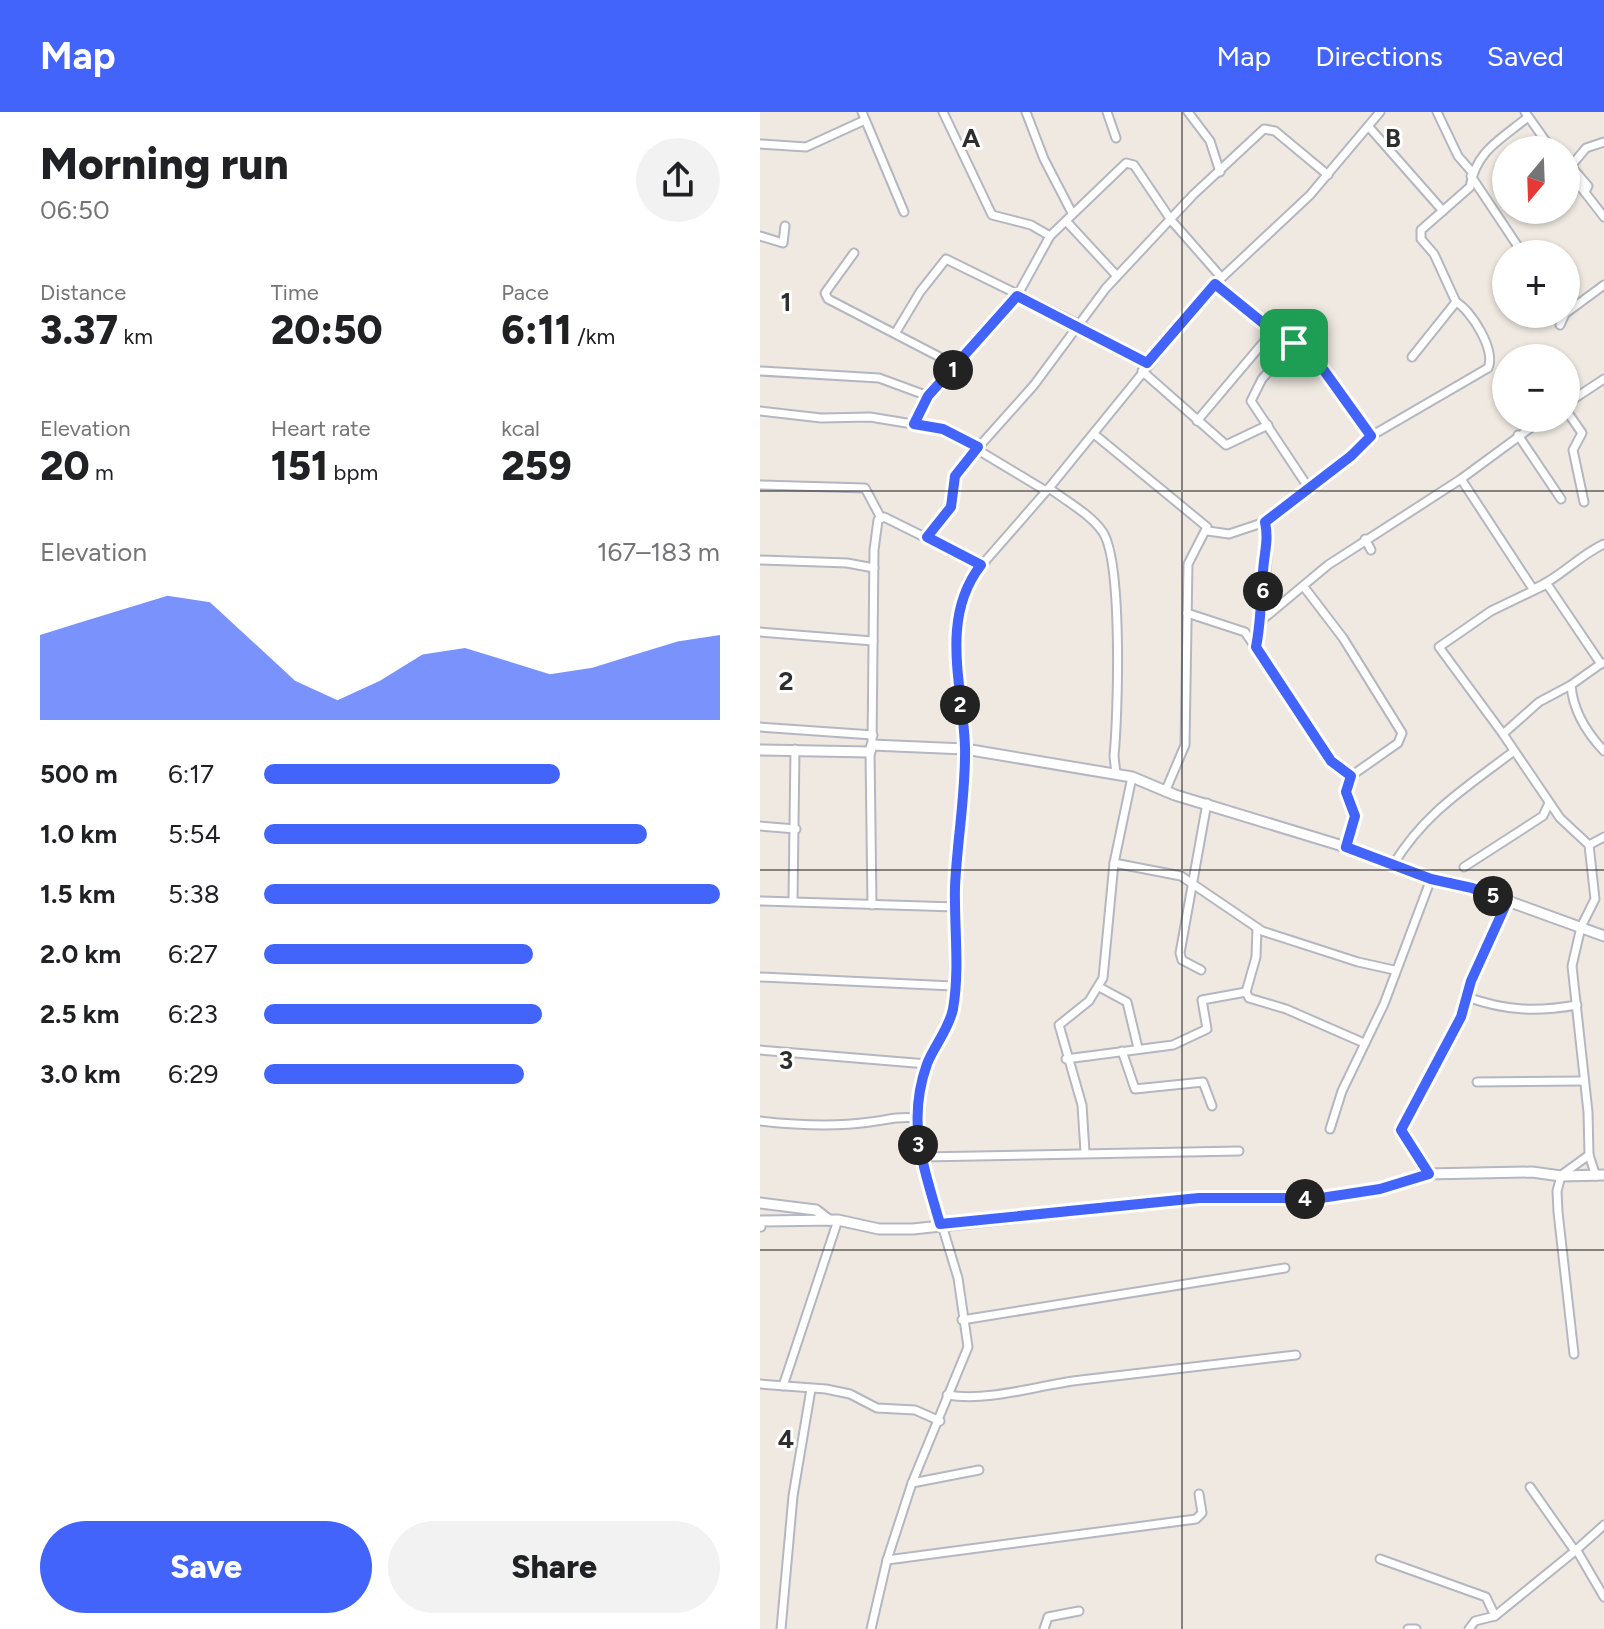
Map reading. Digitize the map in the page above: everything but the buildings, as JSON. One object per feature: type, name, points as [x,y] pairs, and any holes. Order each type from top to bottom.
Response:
[{"type":"street","points":[[943,112],[992,215],[1031,225],[1050,236]]},
{"type":"street","points":[[1026,112],[1044,159],[1072,213]]},
{"type":"street","points":[[1107,112],[1116,138]]},
{"type":"street","points":[[1188,112],[1210,141],[1220,172]]},
{"type":"street","points":[[871,1629],[887,1560],[912,1483],[967,1353],[958,1278],[921,1157],[915,1118],[927,1064],[953,1010],[965,749],[956,674],[957,633],[967,582],[1048,490],[1144,367],[1221,277],[1328,175],[1380,112]]},
{"type":"street","points":[[1437,112],[1458,156],[1514,240]]},
{"type":"street","points":[[1208,531],[1229,534],[1265,522],[1351,456],[1371,436],[1488,368],[1491,356],[1468,308],[1456,302],[1434,254],[1421,239],[1421,230],[1470,187],[1471,173],[1493,145],[1526,114],[1542,136]]},
{"type":"street","points":[[760,144],[806,147],[864,116],[904,212]]},
{"type":"street","points":[[1369,127],[1443,211]]},
{"type":"street","points":[[927,537],[951,507],[955,476],[1034,385],[1117,276],[1264,129],[1270,129],[1328,175]]},
{"type":"street","points":[[1585,192],[1588,186],[1571,166],[1586,148],[1604,142]]},
{"type":"street","points":[[914,424],[928,396],[1017,296],[1050,236],[1129,162],[1171,220],[1221,277]]},
{"type":"street","points":[[1580,186],[1604,217]]},
{"type":"street","points":[[1066,221],[1117,276]]},
{"type":"street","points":[[760,236],[783,243],[785,226]]},
{"type":"street","points":[[854,253],[825,293],[828,299],[957,366]]},
{"type":"street","points":[[896,332],[920,292],[946,259],[1078,324],[1144,367],[1197,421],[1226,445],[1268,425]]},
{"type":"street","points":[[1215,284],[1273,331],[1315,358],[1371,436]]},
{"type":"street","points":[[1580,303],[1604,285]]},
{"type":"street","points":[[1412,357],[1456,302]]},
{"type":"street","points":[[1197,421],[1273,331]]},
{"type":"street","points":[[1294,343],[1262,379],[1251,401],[1308,487]]},
{"type":"street","points":[[760,371],[879,378],[928,396]]},
{"type":"street","points":[[1580,397],[1604,379]]},
{"type":"street","points":[[760,411],[821,418],[870,417],[943,429],[1048,490],[1104,532],[1112,557],[1118,630],[1116,774]]},
{"type":"street","points":[[1580,430],[1582,433],[1573,450],[1584,502]]},
{"type":"street","points":[[1245,632],[1261,623],[1328,565],[1461,479],[1523,432]]},
{"type":"street","points":[[1094,434],[1205,522],[1208,531],[1188,564],[1185,745],[1165,792]]},
{"type":"street","points":[[1518,435],[1561,499]]},
{"type":"street","points":[[1461,479],[1533,589],[1547,584],[1567,566],[1604,544]]},
{"type":"street","points":[[760,485],[865,488],[881,518],[981,565]]},
{"type":"street","points":[[872,905],[874,568],[876,525],[881,518]]},
{"type":"street","points":[[1256,647],[1261,623],[1263,569],[1268,550],[1265,522]]},
{"type":"street","points":[[1365,539],[1371,550]]},
{"type":"street","points":[[760,560],[847,563],[874,568]]},
{"type":"street","points":[[761,1225],[833,1220],[879,1229],[1199,1198],[1321,1198],[1380,1189],[1429,1174],[1532,1172],[1600,1176],[1589,1155],[1588,1112],[1572,966],[1581,927],[1595,899],[1589,845],[1560,818],[1439,647],[1491,611],[1547,584],[1603,663],[1539,702],[1503,734]]},
{"type":"street","points":[[1304,587],[1343,638],[1402,733],[1398,743],[1351,776],[1346,792],[1355,816],[1346,847]]},
{"type":"street","points":[[1187,613],[1245,632],[1331,761],[1351,776]]},
{"type":"street","points":[[760,632],[873,641]]},
{"type":"street","points":[[1571,685],[1572,701],[1583,724],[1604,751]]},
{"type":"street","points":[[760,727],[872,744],[965,749],[1132,777],[1165,792],[1346,847],[1431,879],[1472,888],[1604,936]]},
{"type":"street","points":[[760,750],[872,744]]},
{"type":"street","points":[[793,901],[795,749]]},
{"type":"street","points":[[1393,865],[1412,834],[1462,787],[1514,751]]},
{"type":"street","points":[[1085,1152],[1082,1105],[1066,1059],[1059,1025],[1089,1001],[1099,987],[1105,969],[1114,863],[1132,777]]},
{"type":"street","points":[[1201,970],[1182,960],[1180,953],[1207,803]]},
{"type":"street","points":[[1464,867],[1543,816],[1549,803]]},
{"type":"street","points":[[1543,816],[1560,818]]},
{"type":"street","points":[[760,826],[796,829]]},
{"type":"street","points":[[1589,845],[1604,837]]},
{"type":"street","points":[[1114,863],[1181,876],[1257,928],[1358,962],[1394,970]]},
{"type":"street","points":[[1330,1129],[1342,1091],[1384,1004],[1394,970],[1431,879]]},
{"type":"street","points":[[760,901],[956,907]]},
{"type":"street","points":[[1429,1174],[1401,1130],[1461,1017],[1507,902]]},
{"type":"street","points":[[1246,992],[1256,957],[1257,928]]},
{"type":"street","points":[[760,977],[953,986]]},
{"type":"street","points":[[1099,987],[1127,1002],[1138,1048]]},
{"type":"street","points":[[1066,1059],[1173,1045],[1207,1029],[1202,1000],[1246,992]]},
{"type":"street","points":[[1246,992],[1256,1003],[1286,1009],[1364,1043]]},
{"type":"street","points":[[1467,997],[1507,1010],[1534,1011],[1577,1005]]},
{"type":"street","points":[[760,1050],[927,1064]]},
{"type":"street","points":[[1122,1051],[1135,1089],[1203,1082],[1212,1106]]},
{"type":"street","points":[[1477,1082],[1583,1081]]},
{"type":"street","points":[[760,1121],[838,1124],[870,1123],[897,1116],[915,1118]]},
{"type":"street","points":[[921,1157],[1239,1151]]},
{"type":"street","points":[[1574,1354],[1557,1191],[1560,1176],[1589,1155]]},
{"type":"street","points":[[760,1203],[816,1210],[833,1220]]},
{"type":"street","points":[[783,1386],[833,1220]]},
{"type":"street","points":[[962,1320],[1285,1268]]},
{"type":"street","points":[[947,1395],[972,1399],[1078,1381],[1110,1380],[1143,1371],[1296,1355]]},
{"type":"street","points":[[760,1384],[850,1394],[877,1408],[915,1410],[940,1421]]},
{"type":"street","points":[[781,1629],[793,1496],[811,1389]]},
{"type":"street","points":[[912,1483],[979,1470]]},
{"type":"street","points":[[1530,1487],[1576,1550],[1604,1597]]},
{"type":"street","points":[[887,1560],[1196,1519],[1202,1513],[1199,1494]]},
{"type":"street","points":[[1469,1629],[1475,1621],[1495,1616],[1604,1525]]},
{"type":"street","points":[[1380,1559],[1486,1597],[1495,1616]]},
{"type":"street","points":[[1592,1575],[1604,1570]]},
{"type":"street","points":[[1044,1629],[1048,1617],[1079,1611]]},
{"type":"street","points":[[1408,1629],[1416,1629]]},
{"type":"route","points":[[1215,284],[1273,331],[1294,343],[1315,358],[1371,436],[1351,456],[1265,522],[1268,550],[1263,569],[1262,620],[1256,647],[1331,761],[1351,776],[1346,792],[1355,816],[1346,847],[1431,879],[1472,888],[1507,902],[1484,959],[1471,981],[1461,1017],[1427,1075],[1416,1104],[1401,1130],[1429,1174],[1380,1189],[1321,1198],[1199,1198],[940,1224],[918,1146],[915,1118],[927,1064],[953,1010],[955,891],[965,749],[956,674],[957,633],[960,604],[967,582],[981,565],[927,537],[951,507],[955,476],[978,447],[943,429],[914,424],[928,396],[1017,296],[1078,324],[1147,363],[1215,284]]}]
